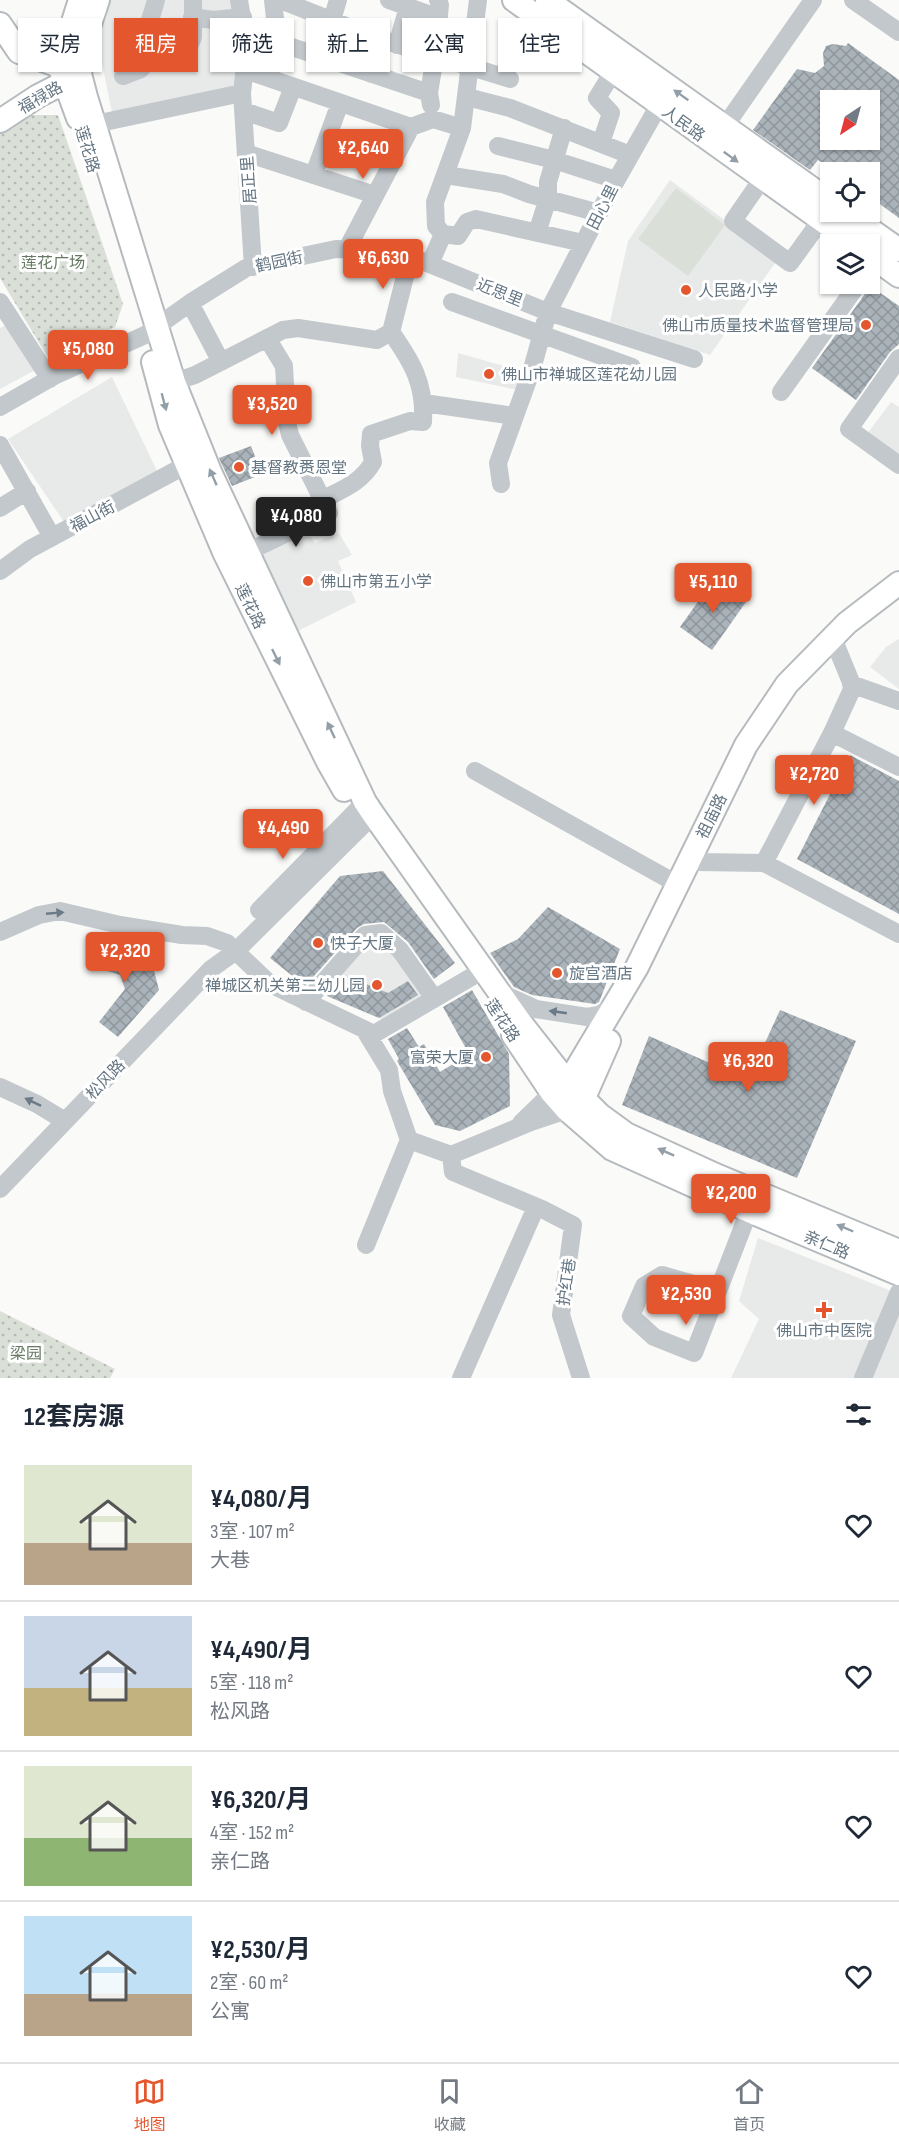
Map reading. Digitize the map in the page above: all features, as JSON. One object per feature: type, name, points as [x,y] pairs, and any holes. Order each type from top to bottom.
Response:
[{"type":"main road","points":[[68,74],[80,0]]},
{"type":"main road","points":[[68,74],[86,36],[98,0]]},
{"type":"main road","name":"人民路","points":[[514,0],[762,179],[820,208]]},
{"type":"main road","name":"人民路","points":[[557,3],[725,126],[820,206]]},
{"type":"main road","points":[[0,24],[19,52],[68,74]]},
{"type":"main road","name":"福禄路","points":[[0,105],[68,74]]},
{"type":"main road","name":"福禄路","points":[[0,121],[68,74]]},
{"type":"main road","name":"莲花路","points":[[68,74],[95,124],[151,330],[170,425],[224,552],[328,762],[473,976],[568,1097]]},
{"type":"main road","name":"莲花路","points":[[68,74],[81,127],[151,330],[211,474],[364,813],[499,992],[568,1097]]},
{"type":"main road","name":"人民路","points":[[836,222],[846,234]]},
{"type":"main road","points":[[858,222],[899,250]]},
{"type":"main road","points":[[880,265],[899,276]]},
{"type":"main road","name":"祖庙路","points":[[568,1097],[614,1006],[637,967],[746,745],[787,684],[847,623],[899,583]]},
{"type":"main road","name":"祖庙路","points":[[568,1097],[598,1063],[752,749],[796,687],[855,629],[899,597]]},
{"type":"main road","name":"亲仁路","points":[[568,1097],[612,1149],[749,1211],[899,1274]]},
{"type":"main road","name":"亲仁路","points":[[568,1097],[626,1134],[718,1176],[899,1251]]},
{"type":"street","points":[[151,18],[156,0]]},
{"type":"street","points":[[273,0],[277,37],[283,44],[429,93]]},
{"type":"street","points":[[280,0],[327,18]]},
{"type":"street","points":[[333,18],[338,0]]},
{"type":"street","points":[[388,0],[408,7],[438,9]]},
{"type":"street","points":[[476,18],[478,0]]},
{"type":"street","points":[[725,126],[813,0]]},
{"type":"street","points":[[853,0],[899,32]]},
{"type":"street","points":[[402,46],[390,42],[408,7]]},
{"type":"street","points":[[193,9],[213,20],[241,8]]},
{"type":"street","points":[[123,76],[133,72]]},
{"type":"street","name":"居正里","points":[[245,72],[243,102],[253,267]]},
{"type":"street","points":[[251,72],[411,127],[433,119],[462,128]]},
{"type":"street","points":[[432,72],[429,93],[433,119]]},
{"type":"street","points":[[470,72],[462,128],[435,202],[436,226],[443,234],[458,236],[467,222],[476,219],[584,243]]},
{"type":"street","points":[[486,72],[510,79]]},
{"type":"street","points":[[601,143],[611,113],[597,98],[613,72]]},
{"type":"street","points":[[95,124],[243,102],[279,123],[293,87]]},
{"type":"street","points":[[467,97],[510,108],[630,155]]},
{"type":"street","points":[[314,174],[340,103]]},
{"type":"street","name":"田心里","points":[[501,484],[498,462],[548,312],[616,180],[659,105]]},
{"type":"street","points":[[347,249],[411,127]]},
{"type":"street","points":[[537,233],[548,198],[548,182],[564,128]]},
{"type":"street","points":[[498,146],[554,160],[616,180]]},
{"type":"street","points":[[246,153],[375,195]]},
{"type":"street","points":[[446,175],[503,184],[529,194],[599,213]]},
{"type":"street","points":[[762,179],[733,221],[790,263],[820,220]]},
{"type":"street","points":[[430,264],[443,234]]},
{"type":"street","name":"鹤园街","points":[[0,407],[50,379],[151,330],[246,268],[336,249],[347,249]]},
{"type":"street","name":"近思里","points":[[347,249],[397,251],[548,312],[694,359]]},
{"type":"street","points":[[174,382],[195,375],[283,330],[298,328],[377,340],[391,332],[410,256]]},
{"type":"street","points":[[781,392],[851,294]]},
{"type":"street","points":[[0,302],[5,321],[50,379]]},
{"type":"street","points":[[452,302],[632,367]]},
{"type":"street","points":[[190,303],[221,362]]},
{"type":"street","points":[[247,552],[327,506],[368,472],[373,462],[370,446],[371,434],[410,421],[423,422],[424,403],[413,363],[391,332]]},
{"type":"street","points":[[267,338],[284,366],[287,422],[290,435],[327,506]]},
{"type":"street","points":[[899,358],[849,429],[899,465]]},
{"type":"street","points":[[424,403],[515,416]]},
{"type":"street","points":[[0,445],[52,537]]},
{"type":"street","name":"福山街","points":[[0,571],[30,549],[186,465]]},
{"type":"street","points":[[0,508],[27,491]]},
{"type":"street","points":[[764,863],[832,733],[853,687],[837,648]]},
{"type":"street","points":[[851,684],[899,702]]},
{"type":"street","points":[[832,733],[899,767]]},
{"type":"street","points":[[475,771],[677,884]]},
{"type":"street","points":[[231,947],[364,813]]},
{"type":"street","points":[[697,861],[764,863],[899,934]]},
{"type":"street","points":[[0,932],[39,915],[60,911],[120,925],[182,935],[207,936],[231,947],[270,984],[374,1034],[473,976]]},
{"type":"street","points":[[306,1002],[365,935],[381,933],[400,950],[434,998]]},
{"type":"street","name":"松风路","points":[[0,1190],[231,947]]},
{"type":"street","points":[[499,992],[536,1010],[587,1017],[599,1015],[614,1006]]},
{"type":"street","points":[[364,1029],[389,1070],[392,1091],[409,1140],[366,1245]]},
{"type":"street","points":[[0,1087],[37,1104],[65,1121]]},
{"type":"street","points":[[452,1163],[568,1097]]},
{"type":"street","points":[[409,1140],[536,1207],[461,1378]]},
{"type":"street","name":"护红巷","points":[[536,1207],[573,1225],[561,1316],[581,1378]]},
{"type":"street","points":[[718,1291],[662,1275],[644,1286],[631,1316],[654,1337],[694,1353],[749,1211]]},
{"type":"street","points":[[863,1378],[899,1292]]},
{"type":"shaded area","points":[[111,0],[232,0],[236,18],[210,18],[210,72],[239,72],[238,87],[112,113],[102,62],[102,28]]},
{"type":"shaded area","name":"人民路小学","points":[[670,180],[778,259],[710,355],[610,322],[628,241]]},
{"type":"shaded area","points":[[9,323],[39,368],[0,389],[0,328]]},
{"type":"shaded area","name":"佛山市禅城区莲花幼儿园","points":[[458,353],[522,371],[518,390],[456,377]]},
{"type":"shaded area","points":[[112,377],[158,473],[64,522],[8,439]]},
{"type":"shaded area","points":[[891,402],[899,407],[899,457],[867,434]]},
{"type":"shaded area","name":"佛山市第五小学","points":[[304,527],[315,543],[339,533],[352,555],[338,561],[356,602],[294,633],[256,553]]},
{"type":"shaded area","points":[[899,639],[899,689],[870,667],[886,647]]},
{"type":"shaded area","name":"禅城区机关第二幼儿园","points":[[362,944],[394,951],[429,995],[386,1021],[327,996],[338,971]]},
{"type":"shaded area","name":"佛山市中医院","points":[[758,1238],[899,1294],[899,1378],[731,1378],[759,1319],[739,1301]]},
{"type":"green space","name":"莲花广场","points":[[26,115],[58,115],[123,304],[115,327],[50,361],[0,278],[0,132]]},
{"type":"green space","points":[[676,188],[725,225],[688,276],[638,239]]},
{"type":"green space","name":"梁园","points":[[0,1311],[115,1369],[110,1378],[0,1378]]},
{"type":"building","points":[[848,43],[899,80],[899,218],[880,204],[880,162],[821,162],[818,160],[810,170],[753,130],[797,69],[815,73],[824,66],[823,53],[826,46],[833,44],[846,46]]},
{"type":"building","name":"佛山市质量技术监督管理局","points":[[880,293],[899,306],[899,344],[890,352],[856,400],[812,368],[865,294]]},
{"type":"building","name":"基督教赉恩堂","points":[[251,446],[262,474],[232,486],[219,458]]},
{"type":"building","points":[[714,579],[746,602],[712,650],[680,627]]},
{"type":"building","points":[[850,755],[899,781],[899,914],[797,859]]},
{"type":"building","name":"快子大厦","points":[[383,871],[455,963],[434,979],[408,942],[384,922],[364,924],[357,928],[305,986],[270,958],[340,876]]},
{"type":"building","name":"旋宫酒店","points":[[548,907],[620,949],[599,1002],[595,1004],[532,995],[514,987],[490,953],[518,939]]},
{"type":"building","points":[[93,940],[151,959],[159,990],[118,1037],[99,1022],[125,989],[120,975],[86,964]]},
{"type":"building","points":[[345,975],[388,993],[408,981],[418,995],[379,1018],[327,996]]},
{"type":"building","name":"富荣大厦","points":[[472,990],[509,1054],[510,1106],[460,1131],[435,1125],[397,1061],[399,1059],[388,1039],[407,1028],[419,1047],[424,1044],[440,1072],[469,1054],[443,1007]]},
{"type":"building","points":[[780,1010],[856,1041],[797,1178],[622,1105],[649,1036],[748,1080]]},
{"type":"place","name":"人民路小学","points":[[686,290]]},
{"type":"place","name":"佛山市质量技术监督管理局","points":[[866,325]]},
{"type":"place","name":"佛山市禅城区莲花幼儿园","points":[[489,374]]},
{"type":"place","name":"基督教赉恩堂","points":[[239,467]]},
{"type":"place","name":"佛山市第五小学","points":[[308,581]]},
{"type":"place","name":"快子大厦","points":[[318,943]]},
{"type":"place","name":"旋宫酒店","points":[[557,973]]},
{"type":"place","name":"禅城区机关第二幼儿园","points":[[377,985]]},
{"type":"place","name":"富荣大厦","points":[[486,1057]]},
{"type":"place","name":"佛山市中医院","points":[[824,1310]]}]
